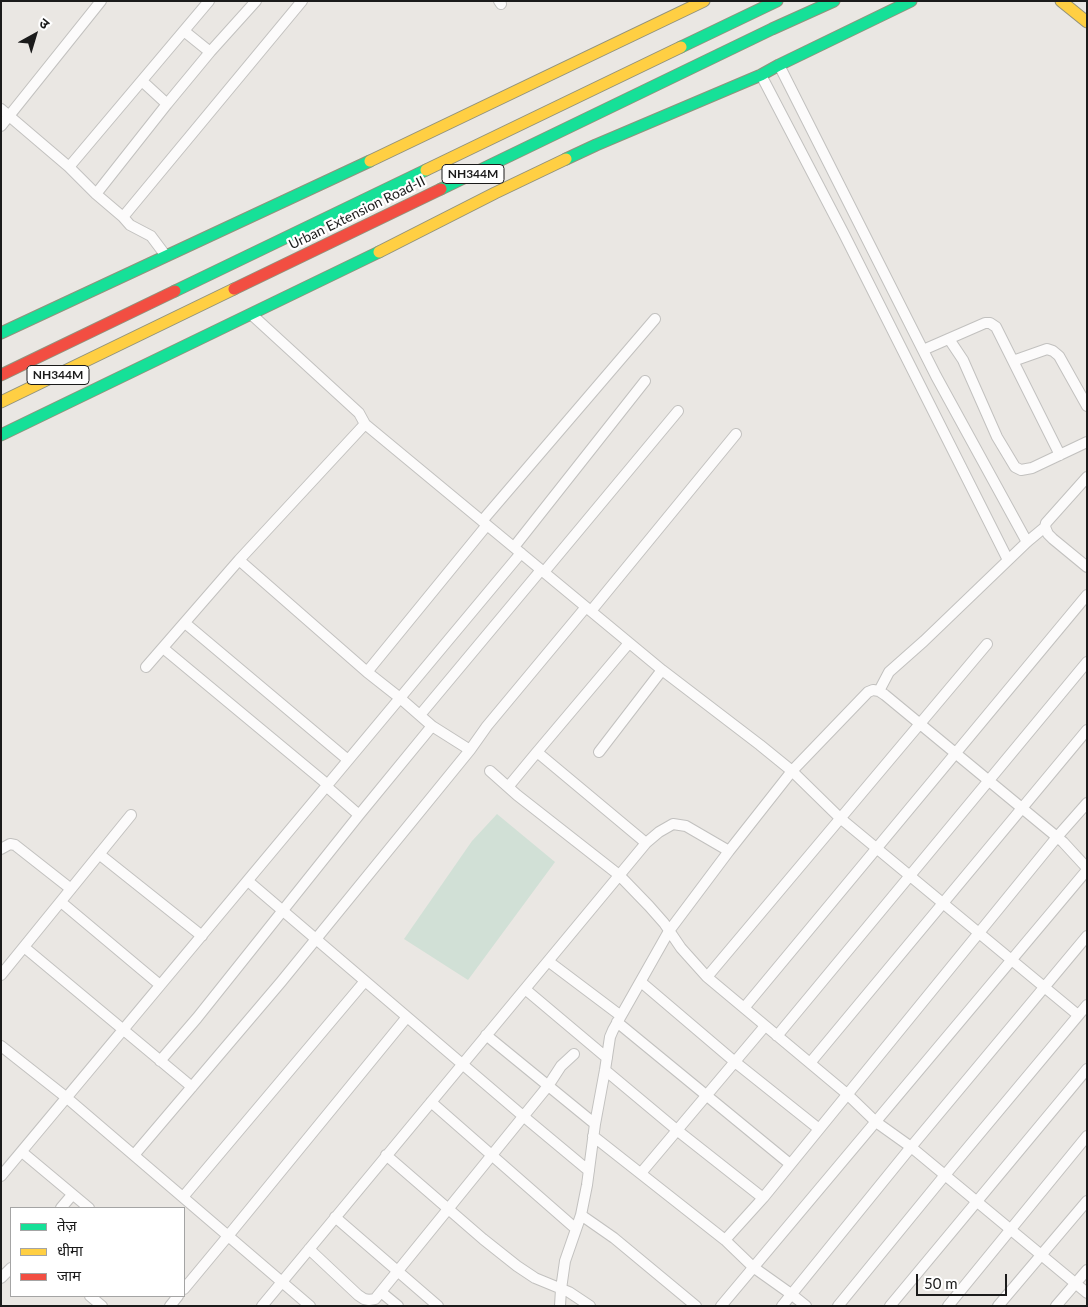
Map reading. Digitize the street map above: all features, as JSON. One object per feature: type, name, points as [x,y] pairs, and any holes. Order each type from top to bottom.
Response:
[{"type":"main road","points":[[1,333],[340,176],[704,1]]},
{"type":"main road","name":"Urban Extension Road-II","points":[[1,375],[778,1]]},
{"type":"main road","name":"Urban Extension Road-II","points":[[1,402],[763,33],[834,1]]},
{"type":"main road","points":[[1,434],[596,145],[761,75],[911,1]]},
{"type":"main road","points":[[1061,1],[1087,22]]},
{"type":"street","points":[[1,126],[100,1]]},
{"type":"street","points":[[69,167],[209,1]]},
{"type":"street","points":[[96,194],[210,52],[256,1]]},
{"type":"street","points":[[123,217],[302,1]]},
{"type":"street","points":[[184,31],[210,52]]},
{"type":"street","points":[[779,65],[923,350],[1027,542]]},
{"type":"street","points":[[761,75],[844,234],[1008,560]]},
{"type":"street","points":[[142,81],[167,104]]},
{"type":"street","points":[[1,109],[69,167],[130,225],[151,236],[166,256]]},
{"type":"street","points":[[251,314],[359,413],[365,424],[662,670],[792,771],[840,818],[1078,1015]]},
{"type":"street","points":[[367,672],[484,523],[655,319]]},
{"type":"street","points":[[923,350],[985,323],[990,323],[996,327],[1060,455]]},
{"type":"street","points":[[949,339],[963,360],[997,438],[1015,467],[1021,470],[1032,468],[1087,442]]},
{"type":"street","points":[[1013,361],[1047,349],[1053,350],[1059,356],[1087,406]]},
{"type":"street","points":[[1,1176],[400,698],[517,550],[645,381]]},
{"type":"street","points":[[420,715],[678,411]]},
{"type":"street","points":[[146,667],[239,560],[365,424]]},
{"type":"street","points":[[134,1156],[281,982],[470,750],[487,726],[736,434]]},
{"type":"street","points":[[879,691],[889,672],[924,642],[1008,560],[1045,527],[1046,523],[1087,477]]},
{"type":"street","points":[[1045,527],[1053,539],[1087,567]]},
{"type":"street","points":[[239,560],[432,726],[470,750]]},
{"type":"street","points":[[744,1008],[1087,595]]},
{"type":"street","points":[[185,623],[348,760]]},
{"type":"street","points":[[508,787],[629,643]]},
{"type":"street","points":[[707,977],[986,644]]},
{"type":"street","points":[[163,648],[327,785],[359,815]]},
{"type":"street","points":[[777,1036],[1087,662]]},
{"type":"street","points":[[598,752],[662,670]]},
{"type":"street","points":[[560,1306],[565,1261],[581,1215],[610,1036],[669,931],[729,851],[792,771],[868,692],[873,690],[879,691],[1057,837],[1087,869],[721,1306]]},
{"type":"street","points":[[160,1061],[197,1018],[432,726]]},
{"type":"street","points":[[810,1063],[1087,730]]},
{"type":"street","points":[[537,752],[646,842]]},
{"type":"street","points":[[490,771],[619,875],[649,906],[707,977],[847,1094],[876,1122],[911,1147],[1087,1293]]},
{"type":"street","points":[[725,1240],[763,1198],[1057,837],[1087,803]]},
{"type":"street","points":[[1,975],[131,815]]},
{"type":"street","points":[[262,1306],[646,842],[673,824],[686,826],[729,851]]},
{"type":"street","points":[[1,848],[10,844],[15,845],[71,889]]},
{"type":"street","points":[[99,854],[202,936]]},
{"type":"street","points":[[248,880],[589,1171]]},
{"type":"street","points":[[61,902],[160,985]]},
{"type":"street","points":[[782,1306],[911,1147],[1087,936]]},
{"type":"street","points":[[24,947],[192,1087]]},
{"type":"street","points":[[548,961],[619,1019],[707,1097],[790,1164]]},
{"type":"street","points":[[182,1197],[365,981]]},
{"type":"street","points":[[640,982],[735,1062],[819,1129]]},
{"type":"street","points":[[525,989],[607,1058]]},
{"type":"street","points":[[838,1306],[1087,1005]]},
{"type":"street","points":[[185,1287],[407,1017]]},
{"type":"street","points":[[641,1173],[765,1026]]},
{"type":"street","points":[[486,1035],[595,1124]]},
{"type":"street","points":[[1,1046],[67,1098],[310,1306]]},
{"type":"street","points":[[309,1249],[364,1299],[375,1299],[548,1086],[560,1066],[574,1054]]},
{"type":"street","points":[[890,1306],[1087,1069]]},
{"type":"street","points":[[605,1070],[763,1198]]},
{"type":"street","points":[[431,1102],[576,1229]]},
{"type":"street","points":[[593,1136],[725,1240],[752,1267],[792,1294],[806,1306]]},
{"type":"street","points":[[948,1306],[1087,1136]]},
{"type":"street","points":[[22,1152],[88,1207]]},
{"type":"street","points":[[386,1155],[517,1266],[535,1278],[569,1292],[590,1306]]},
{"type":"street","points":[[62,1207],[72,1194]]},
{"type":"street","points":[[998,1306],[1087,1201]]},
{"type":"street","points":[[581,1215],[614,1238],[696,1306]]},
{"type":"street","points":[[335,1217],[438,1306]]},
{"type":"street","points":[[1,1278],[10,1269]]},
{"type":"street","points":[[1056,1306],[1087,1270]]},
{"type":"street","points":[[381,1292],[398,1306]]},
{"type":"street","points":[[91,1297],[102,1306]]},
{"type":"shaded area","points":[[497,814],[555,862],[468,980],[404,939],[472,841]]},
{"type":"traffic: fast","points":[[681,47],[777,1]]},
{"type":"traffic: fast","points":[[441,189],[834,1]]},
{"type":"traffic: fast","points":[[566,159],[761,75],[911,1]]},
{"type":"traffic: fast","points":[[1,333],[370,161]]},
{"type":"traffic: fast","points":[[175,291],[426,170]]},
{"type":"traffic: fast","points":[[1,435],[379,252]]},
{"type":"traffic: slow","points":[[370,161],[704,1]]},
{"type":"traffic: slow","points":[[1061,1],[1087,22]]},
{"type":"traffic: slow","points":[[426,170],[681,47]]},
{"type":"traffic: slow","points":[[379,252],[566,159]]},
{"type":"traffic: slow","points":[[1,402],[234,289]]},
{"type":"traffic: jam","points":[[234,289],[441,189]]},
{"type":"traffic: jam","points":[[1,375],[175,291]]}]
